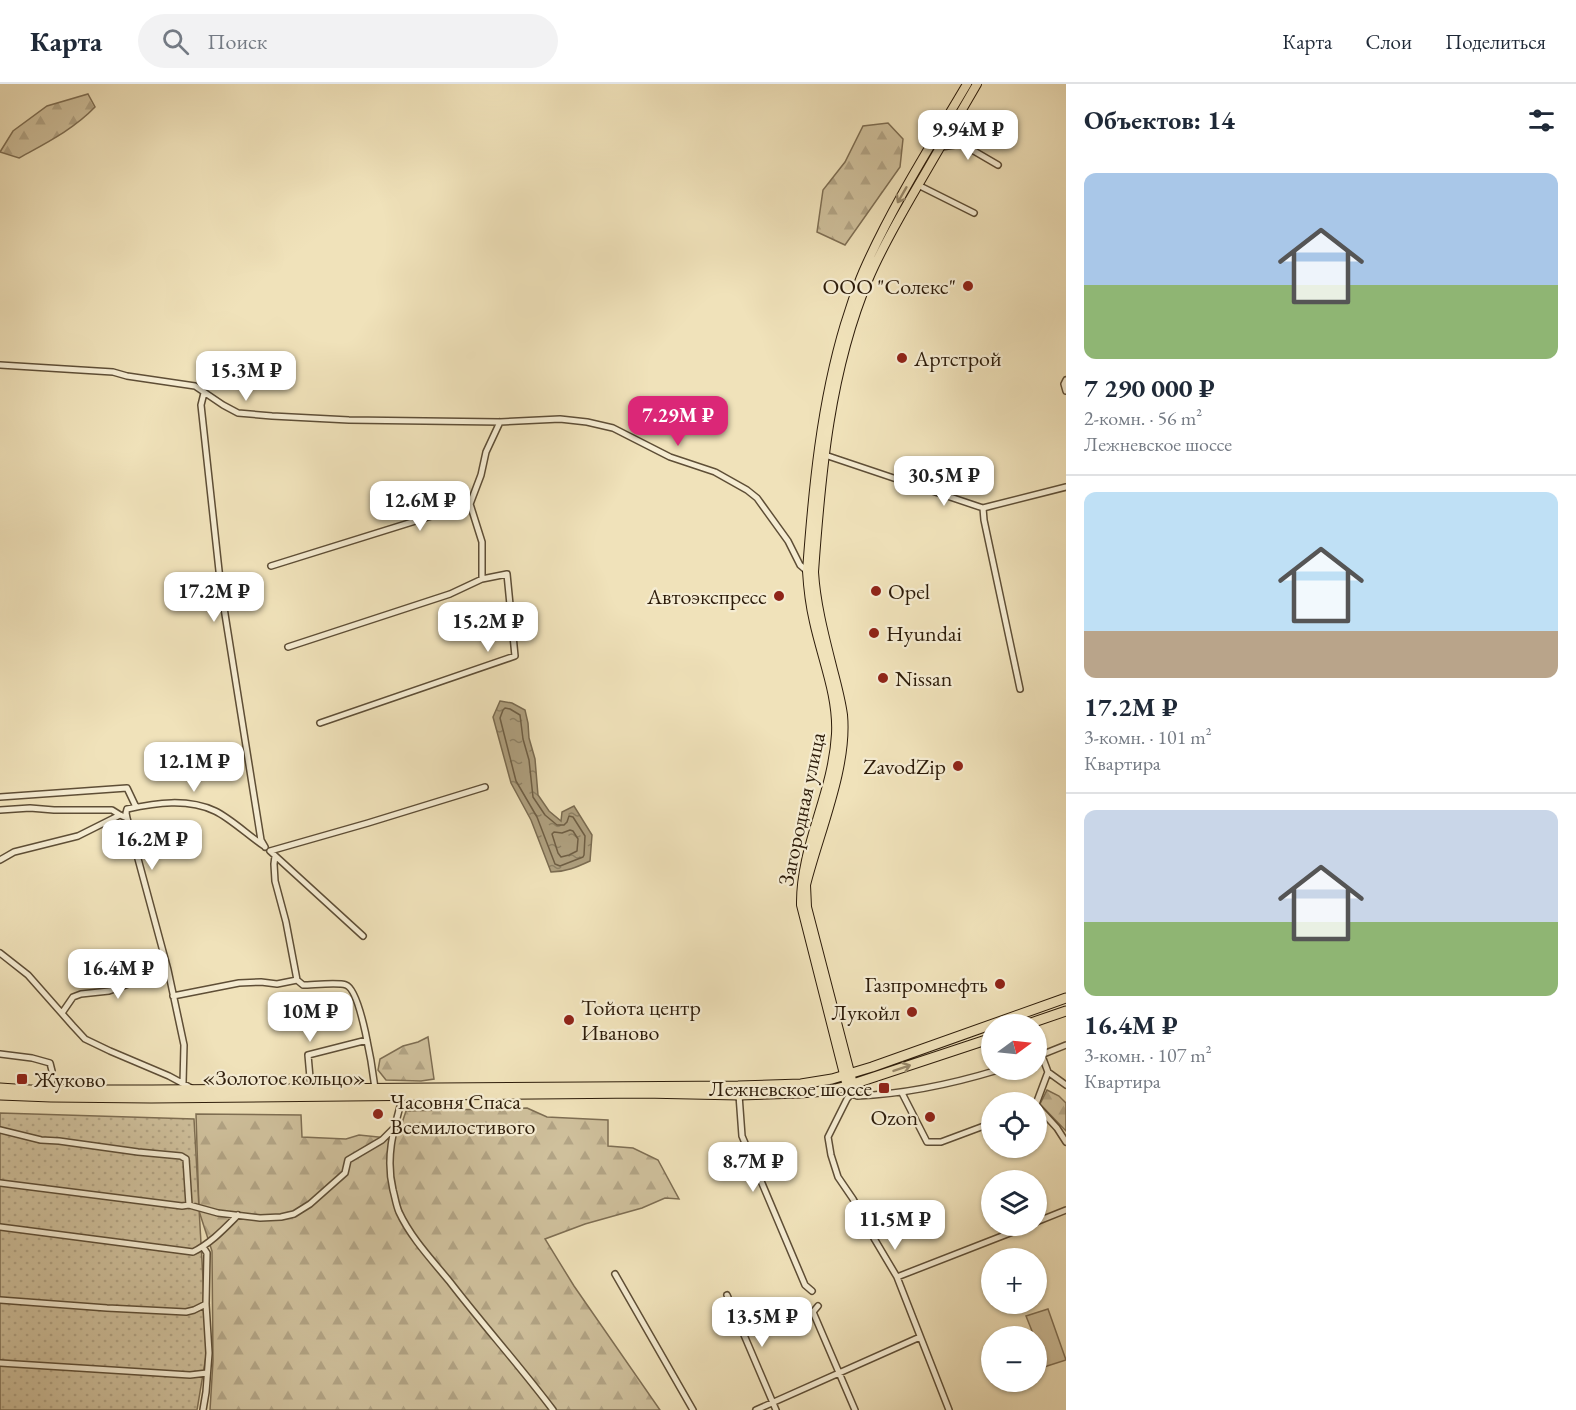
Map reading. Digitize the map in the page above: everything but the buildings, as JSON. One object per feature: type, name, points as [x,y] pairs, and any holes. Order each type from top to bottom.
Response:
[{"type":"highway","points":[[742,1092],[824,1081],[847,1075],[1066,998]]},
{"type":"highway","points":[[1047,1018],[1066,1011]]},
{"type":"highway","points":[[742,1092],[827,1091],[850,1088],[981,1042]]},
{"type":"highway","name":"«Золотое кольцо»","points":[[0,1088],[196,1090],[375,1088],[742,1092]]},
{"type":"highway","name":"«Золотое кольцо»","points":[[0,1095],[204,1097],[742,1092]]},
{"type":"main road","points":[[810,572],[813,506],[822,425],[829,387],[853,299],[863,272],[899,201],[967,84]]},
{"type":"main road","points":[[810,572],[832,407],[858,306],[902,213],[977,84]]},
{"type":"main road","name":"Загородная улица","points":[[810,572],[843,714],[843,741],[832,794],[809,872],[806,896],[850,1088]]},
{"type":"street","points":[[952,126],[962,144],[998,165]]},
{"type":"street","points":[[940,147],[962,144]]},
{"type":"street","points":[[918,185],[974,213]]},
{"type":"street","points":[[0,364],[113,372],[195,386],[238,413],[500,423],[560,419],[613,428],[670,457],[732,480],[757,498],[788,541],[800,565],[810,572]]},
{"type":"street","points":[[1066,380],[1064,384],[1066,391]]},
{"type":"street","points":[[204,393],[201,405],[221,589],[261,840],[267,849]]},
{"type":"street","points":[[482,579],[482,542],[470,504],[481,475],[486,452],[500,423]]},
{"type":"street","points":[[825,455],[983,508],[1066,487]]},
{"type":"street","points":[[271,566],[470,504]]},
{"type":"street","points":[[983,508],[1020,689]]},
{"type":"street","points":[[288,647],[450,594],[482,579],[507,574],[515,656],[320,723]]},
{"type":"street","points":[[267,849],[368,823],[484,787]]},
{"type":"street","points":[[0,796],[127,788],[136,807]]},
{"type":"street","points":[[183,1083],[184,1045],[168,970],[127,818],[127,809],[175,802],[215,811],[276,856],[363,936]]},
{"type":"street","points":[[0,810],[20,808],[112,810],[127,818]]},
{"type":"street","points":[[0,860],[14,852],[86,832],[120,815]]},
{"type":"street","points":[[276,856],[275,881],[286,922],[297,980],[303,985],[345,985],[352,989],[367,1040],[375,1088]]},
{"type":"street","points":[[0,953],[28,975],[85,1039],[183,1083],[204,1097]]},
{"type":"street","points":[[62,1013],[73,997],[81,994],[109,992],[168,970]]},
{"type":"street","points":[[173,996],[239,983],[277,984],[297,980]]},
{"type":"street","points":[[310,1089],[308,1055],[367,1040]]},
{"type":"street","points":[[1047,1053],[1066,1045]]},
{"type":"street","points":[[0,1054],[50,1063],[51,1090]]},
{"type":"street","points":[[1040,1092],[1048,1072],[1066,1085]]},
{"type":"street","points":[[850,1088],[857,1096],[902,1092],[981,1075]]},
{"type":"street","points":[[850,1088],[828,1137],[831,1155],[838,1177],[853,1199],[897,1278],[949,1410]]},
{"type":"street","points":[[742,1092],[742,1136],[805,1285],[812,1291]]},
{"type":"street","points":[[902,1092],[927,1142],[941,1142],[981,1127]]},
{"type":"street","points":[[403,1096],[390,1145],[390,1167],[399,1212],[423,1248],[481,1323],[553,1410]]},
{"type":"street","points":[[1047,1117],[1066,1142]]},
{"type":"street","points":[[0,1184],[182,1206],[189,1204],[218,1213],[260,1218],[281,1217],[294,1214],[310,1204],[345,1173],[348,1160],[382,1140],[393,1129]]},
{"type":"street","points":[[0,1130],[41,1140],[182,1156],[186,1159],[189,1204]]},
{"type":"street","points":[[1047,1218],[1066,1210]]},
{"type":"street","points":[[0,1227],[193,1252],[203,1247],[238,1215]]},
{"type":"street","points":[[897,1278],[1003,1236]]},
{"type":"street","points":[[202,1410],[209,1353],[206,1304],[207,1252],[203,1247]]},
{"type":"street","points":[[615,1274],[693,1410]]},
{"type":"street","points":[[727,1295],[776,1410]]},
{"type":"street","points":[[0,1300],[186,1312],[206,1304]]},
{"type":"street","points":[[818,1306],[813,1312],[855,1410]]},
{"type":"street","points":[[756,1410],[920,1337]]},
{"type":"street","points":[[0,1363],[190,1375],[207,1373]]},
{"type":"green space","points":[[88,94],[95,107],[69,129],[19,158],[0,152],[13,131],[47,106]]},
{"type":"green space","points":[[888,123],[903,139],[900,167],[845,245],[817,232],[823,190],[845,162],[863,126]]},
{"type":"green space","points":[[428,1037],[434,1079],[386,1080],[378,1070],[380,1059],[403,1046]]},
{"type":"green space","points":[[1047,1090],[1059,1096],[1066,1103],[1066,1131],[1047,1111]]},
{"type":"green space","points":[[527,1108],[547,1117],[608,1120],[608,1146],[633,1148],[658,1160],[679,1199],[665,1198],[642,1208],[585,1224],[545,1239],[574,1286],[660,1410],[210,1410],[213,1361],[212,1251],[199,1211],[196,1114],[301,1115],[302,1137],[346,1139],[359,1135],[388,1138],[400,1129],[406,1111]]},
{"type":"green space","points":[[0,1113],[194,1119],[207,1350],[197,1410],[0,1410]]},
{"type":"green space","points":[[1047,1309],[1066,1360],[1047,1366],[1047,1326],[1030,1326],[1026,1316],[1047,1314]]},
{"type":"water","points":[[500,701],[512,703],[525,710],[535,759],[538,795],[549,811],[561,821],[562,812],[574,806],[592,835],[590,861],[567,870],[551,872],[531,820],[511,783],[493,717]]},
{"type":"place","name":"ООО \"Солекс\"","points":[[968,286]]},
{"type":"place","name":"Артстрой","points":[[902,358]]},
{"type":"place","name":"Opel","points":[[876,591]]},
{"type":"place","name":"Автоэкспресс","points":[[779,596]]},
{"type":"place","name":"Hyundai","points":[[874,633]]},
{"type":"place","name":"Nissan","points":[[883,678]]},
{"type":"place","name":"ZavodZip","points":[[958,766]]},
{"type":"place","name":"Газпромнефть","points":[[1000,984]]},
{"type":"place","name":"Лукойл","points":[[912,1012]]},
{"type":"place","name":"Тойота центр Иваново","points":[[569,1020]]},
{"type":"place","name":"Жуково","points":[[22,1079]]},
{"type":"place","name":"Лежневское шоссе","points":[[884,1088]]},
{"type":"place","name":"Часовня Спаса Всемилостивого","points":[[378,1114]]},
{"type":"place","name":"Ozon","points":[[930,1117]]}]
